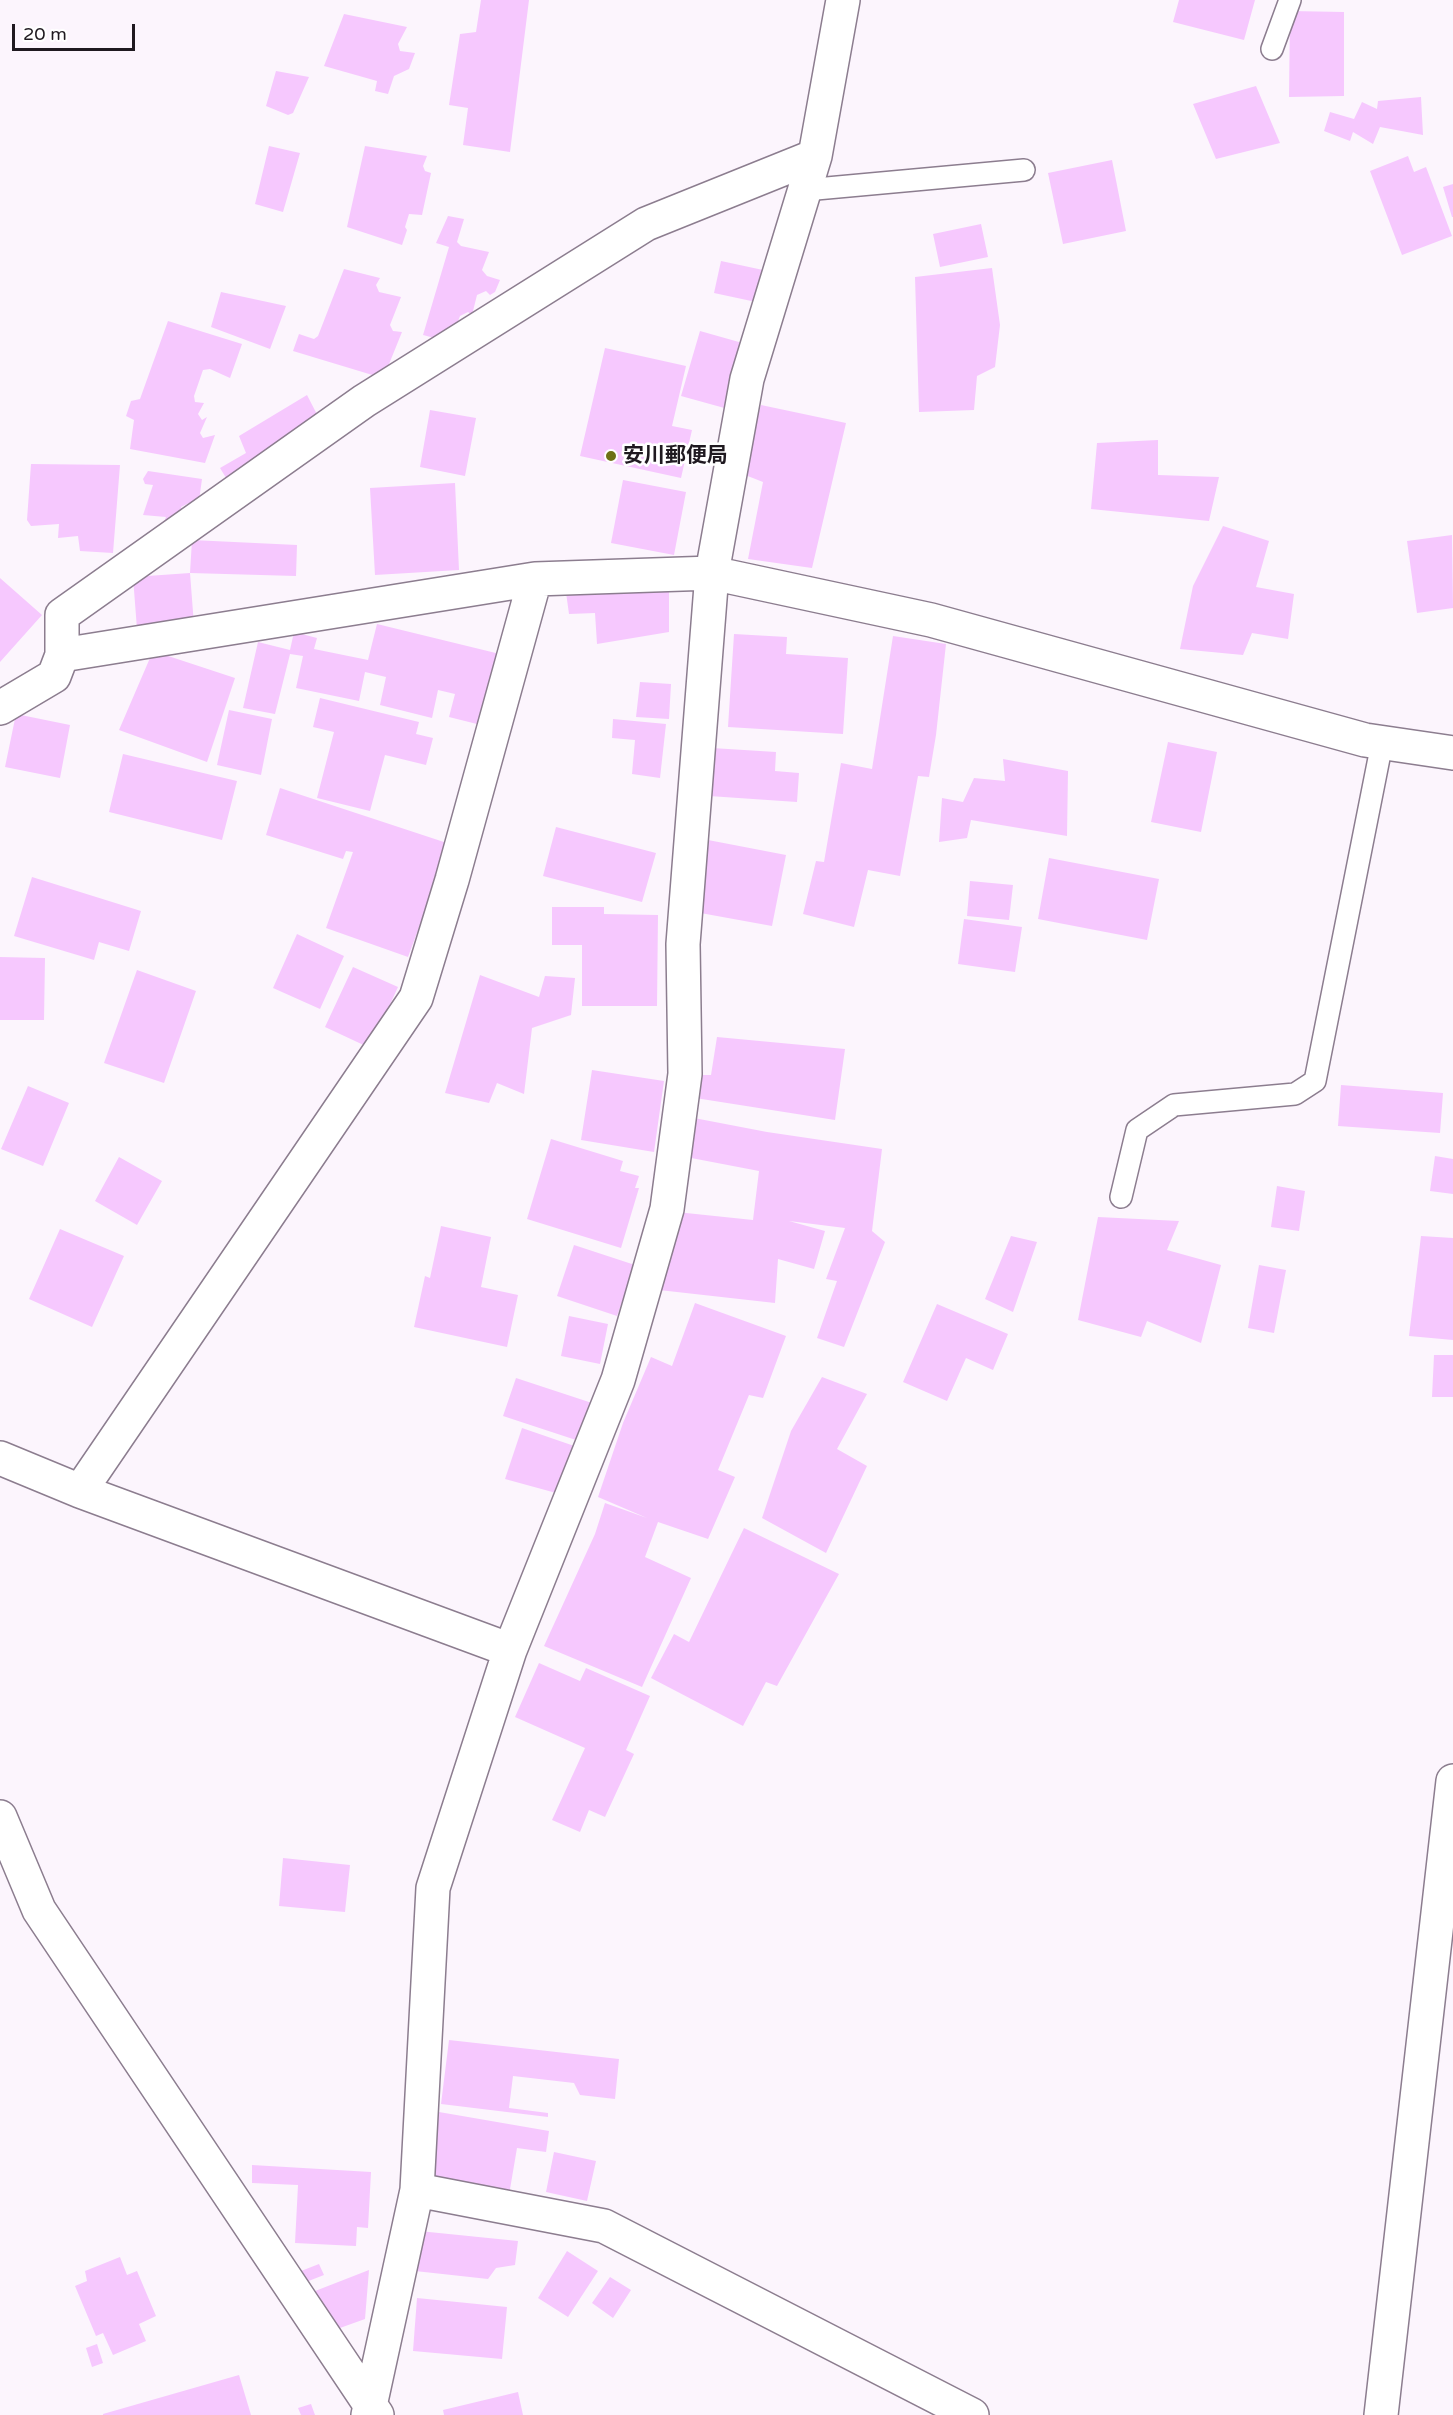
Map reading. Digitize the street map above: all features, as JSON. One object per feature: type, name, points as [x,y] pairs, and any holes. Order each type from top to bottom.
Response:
[{"type":"street","points":[[372,2412],[417,2190],[433,1888],[510,1650],[618,1380],[667,1209],[684,1074],[683,944],[712,573],[747,379],[815,156],[843,0]]},
{"type":"street","points":[[0,708],[54,676],[62,655],[62,615],[363,401],[646,224],[815,156]]},
{"type":"street","points":[[62,655],[535,579],[712,573],[932,620],[1365,740],[1453,753]]},
{"type":"street","points":[[80,1491],[416,998],[452,880],[535,579]]},
{"type":"street","points":[[0,1458],[80,1491],[510,1650]]},
{"type":"street","points":[[1382,2415],[1453,1781]]},
{"type":"street","points":[[0,1817],[39,1910],[372,2412]]},
{"type":"street","points":[[417,2190],[604,2226],[972,2415]]},
{"type":"lane","points":[[1272,49],[1290,0]]},
{"type":"lane","points":[[805,190],[1024,170]]},
{"type":"lane","points":[[1121,1197],[1137,1130],[1174,1105],[1295,1094],[1315,1082],[1382,743]]},
{"type":"building","points":[[481,0],[529,0],[510,152],[463,145],[468,108],[449,105],[460,34],[476,32]]},
{"type":"building","points":[[1179,0],[1255,0],[1244,40],[1173,22]]},
{"type":"building","points":[[1290,11],[1344,12],[1344,96],[1289,97]]},
{"type":"building","points":[[344,14],[407,27],[398,44],[400,51],[415,53],[409,69],[394,76],[388,94],[375,91],[377,81],[324,66]]},
{"type":"building","points":[[276,71],[309,77],[293,113],[288,115],[266,106]]},
{"type":"building","points":[[1256,86],[1280,143],[1216,159],[1193,104]]},
{"type":"building","points":[[1421,97],[1423,135],[1380,127],[1373,144],[1353,132],[1350,141],[1324,131],[1330,112],[1354,119],[1362,102],[1377,109],[1378,101]]},
{"type":"building","points":[[269,146],[300,153],[283,212],[255,204]]},
{"type":"building","points":[[365,146],[427,156],[423,166],[425,171],[431,173],[422,215],[409,214],[402,245],[347,227]]},
{"type":"building","points":[[1408,156],[1414,172],[1426,167],[1452,236],[1402,255],[1370,171]]},
{"type":"building","points":[[1112,160],[1126,231],[1063,244],[1048,173]]},
{"type":"building","points":[[1453,184],[1453,217],[1452,217],[1443,187]]},
{"type":"building","points":[[448,216],[464,219],[457,242],[461,246],[489,252],[482,270],[487,276],[500,280],[495,292],[490,295],[486,291],[477,295],[472,315],[468,312],[460,316],[450,342],[423,335],[449,247],[436,243]]},
{"type":"building","points":[[981,224],[988,257],[940,267],[933,234]]},
{"type":"building","points":[[721,261],[763,270],[756,302],[714,293]]},
{"type":"building","points":[[992,268],[1000,325],[995,367],[977,376],[974,410],[919,412],[915,277]]},
{"type":"building","points":[[344,269],[380,278],[376,285],[379,292],[401,297],[390,325],[393,331],[402,332],[385,374],[379,377],[293,351],[299,334],[314,339],[318,336]]},
{"type":"building","points":[[221,292],[286,306],[270,349],[211,327]]},
{"type":"building","points":[[168,321],[242,344],[230,378],[210,369],[203,370],[194,396],[195,402],[204,403],[198,414],[202,420],[207,417],[200,433],[203,438],[215,435],[205,463],[130,449],[134,420],[126,416],[131,401],[140,399]]},
{"type":"building","points":[[700,331],[746,344],[728,409],[681,396]]},
{"type":"building","points":[[605,348],[686,366],[672,426],[692,430],[681,478],[580,456]]},
{"type":"building","points":[[307,395],[323,426],[231,486],[220,468],[246,453],[239,436]]},
{"type":"building","points":[[761,405],[846,423],[812,568],[748,559],[763,482],[740,473]]},
{"type":"building","points":[[430,410],[476,418],[465,476],[420,467]]},
{"type":"building","points":[[1158,440],[1158,475],[1219,477],[1209,521],[1091,509],[1097,443]]},
{"type":"building","points":[[31,464],[120,465],[113,553],[80,551],[78,536],[58,538],[59,524],[31,526],[27,520]]},
{"type":"building","points":[[148,471],[202,479],[198,508],[191,508],[189,503],[181,507],[183,513],[179,522],[164,522],[166,517],[143,515],[153,485],[145,484],[143,479]]},
{"type":"building","points":[[623,480],[686,492],[674,555],[611,543]]},
{"type":"building","points":[[455,483],[459,570],[375,575],[370,488]]},
{"type":"building","points":[[1223,526],[1269,541],[1256,587],[1294,594],[1288,639],[1252,633],[1243,655],[1180,649],[1193,586]]},
{"type":"building","points":[[1452,535],[1453,608],[1417,613],[1407,541]]},
{"type":"building","points":[[192,540],[297,545],[296,576],[190,573]]},
{"type":"building","points":[[190,573],[194,625],[137,629],[133,577]]},
{"type":"building","points":[[669,573],[669,632],[597,644],[595,613],[569,614],[564,578]]},
{"type":"building","points":[[0,578],[42,615],[0,662]]},
{"type":"building","points":[[377,624],[504,655],[485,726],[449,717],[455,694],[438,690],[432,718],[380,705],[386,677],[365,672],[359,701],[296,688],[303,656],[290,654],[275,714],[243,708],[258,642],[290,650],[294,632],[317,638],[314,649],[368,660]]},
{"type":"building","points":[[734,634],[787,637],[786,654],[848,658],[843,734],[728,727]]},
{"type":"building","points":[[893,636],[946,644],[936,735],[929,777],[918,776],[900,876],[868,870],[854,927],[803,914],[816,861],[824,862],[841,763],[872,769]]},
{"type":"building","points":[[153,651],[235,678],[207,762],[119,730]]},
{"type":"building","points":[[640,682],[671,684],[669,719],[636,717]]},
{"type":"building","points":[[320,698],[419,722],[416,734],[433,738],[426,765],[385,755],[370,811],[317,798],[334,732],[313,727]]},
{"type":"building","points":[[229,710],[272,719],[261,775],[217,765]]},
{"type":"building","points":[[16,714],[70,725],[60,778],[5,767]]},
{"type":"building","points":[[613,719],[666,724],[660,778],[632,774],[635,740],[612,738]]},
{"type":"building","points":[[1168,742],[1217,752],[1201,832],[1151,822]]},
{"type":"building","points":[[712,748],[776,752],[775,771],[799,773],[797,802],[709,796]]},
{"type":"building","points":[[123,754],[237,781],[222,840],[109,812]]},
{"type":"building","points":[[1003,759],[1068,771],[1067,836],[971,820],[967,838],[939,842],[942,798],[963,802],[974,778],[1005,781]]},
{"type":"building","points":[[280,788],[450,844],[408,957],[326,928],[353,852],[346,851],[343,859],[266,835]]},
{"type":"building","points":[[556,827],[656,853],[642,902],[543,876]]},
{"type":"building","points":[[708,840],[786,855],[772,926],[695,912]]},
{"type":"building","points":[[1049,858],[1159,879],[1147,940],[1038,919]]},
{"type":"building","points":[[32,877],[141,911],[129,951],[99,942],[94,960],[14,936]]},
{"type":"building","points":[[970,881],[1013,885],[1009,920],[967,916]]},
{"type":"building","points":[[552,907],[604,907],[604,914],[658,915],[657,1006],[582,1006],[582,945],[552,945]]},
{"type":"building","points":[[964,919],[1022,927],[1015,972],[958,964]]},
{"type":"building","points":[[297,934],[344,956],[320,1009],[273,988]]},
{"type":"building","points":[[0,957],[45,958],[44,1020],[0,1020]]},
{"type":"building","points":[[353,967],[398,987],[370,1048],[325,1027]]},
{"type":"building","points":[[137,970],[196,991],[164,1083],[104,1063]]},
{"type":"building","points":[[480,975],[539,997],[545,976],[575,978],[571,1015],[532,1028],[524,1094],[497,1083],[489,1103],[445,1093]]},
{"type":"building","points":[[717,1037],[845,1049],[835,1120],[689,1097],[690,1075],[711,1075]]},
{"type":"building","points":[[592,1070],[664,1081],[654,1152],[581,1140]]},
{"type":"building","points":[[1341,1085],[1443,1093],[1440,1133],[1338,1126]]},
{"type":"building","points":[[28,1086],[69,1103],[43,1166],[1,1149]]},
{"type":"building","points":[[694,1118],[767,1132],[882,1149],[872,1231],[885,1242],[844,1347],[817,1338],[837,1281],[826,1279],[845,1228],[789,1221],[825,1231],[814,1269],[778,1259],[775,1303],[659,1290],[667,1211],[753,1220],[759,1171],[686,1157]]},
{"type":"building","points":[[551,1139],[623,1161],[620,1171],[639,1176],[635,1188],[639,1188],[621,1248],[527,1219]]},
{"type":"building","points":[[1435,1156],[1453,1159],[1453,1194],[1430,1191]]},
{"type":"building","points":[[119,1157],[162,1181],[137,1225],[95,1201]]},
{"type":"building","points":[[1277,1186],[1305,1191],[1299,1231],[1271,1227]]},
{"type":"building","points":[[1098,1217],[1179,1221],[1167,1250],[1221,1265],[1201,1343],[1147,1321],[1141,1337],[1078,1320]]},
{"type":"building","points":[[441,1226],[491,1237],[481,1287],[518,1295],[507,1347],[414,1327],[425,1276],[430,1278]]},
{"type":"building","points":[[60,1229],[124,1256],[92,1327],[29,1299]]},
{"type":"building","points":[[1011,1236],[1037,1242],[1013,1312],[985,1299]]},
{"type":"building","points":[[1421,1236],[1453,1238],[1453,1340],[1409,1336]]},
{"type":"building","points":[[574,1245],[635,1265],[617,1316],[557,1296]]},
{"type":"building","points":[[1259,1265],[1286,1270],[1274,1333],[1248,1328]]},
{"type":"building","points":[[695,1303],[786,1336],[763,1398],[749,1395],[718,1470],[735,1477],[708,1539],[658,1522],[645,1557],[691,1578],[642,1687],[544,1646],[595,1534],[605,1503],[647,1518],[598,1497],[623,1423],[651,1357],[672,1366]]},
{"type":"building","points":[[937,1304],[1008,1334],[993,1370],[966,1358],[947,1401],[903,1382]]},
{"type":"building","points":[[569,1316],[608,1324],[600,1364],[561,1356]]},
{"type":"building","points":[[1434,1355],[1453,1355],[1453,1397],[1432,1397]]},
{"type":"building","points":[[822,1377],[867,1394],[837,1449],[867,1466],[826,1553],[762,1518],[791,1431]]},
{"type":"building","points":[[516,1378],[592,1403],[579,1441],[503,1416]]},
{"type":"building","points":[[522,1428],[583,1449],[567,1496],[505,1479]]},
{"type":"building","points":[[744,1528],[839,1574],[777,1686],[766,1682],[743,1726],[651,1678],[674,1634],[689,1642]]},
{"type":"building","points":[[539,1663],[580,1681],[586,1668],[650,1696],[626,1750],[634,1754],[605,1817],[589,1810],[580,1832],[552,1820],[585,1748],[515,1717]]},
{"type":"building","points":[[283,1858],[350,1865],[345,1912],[279,1906]]},
{"type":"building","points":[[449,2040],[619,2059],[615,2099],[580,2095],[574,2083],[513,2076],[509,2108],[548,2113],[548,2117],[441,2104]]},
{"type":"building","points":[[439,2112],[549,2131],[546,2152],[517,2148],[509,2195],[427,2182]]},
{"type":"building","points":[[554,2152],[596,2161],[587,2201],[546,2192]]},
{"type":"building","points":[[252,2165],[371,2172],[368,2228],[357,2227],[356,2246],[295,2243],[298,2185],[252,2183]]},
{"type":"building","points":[[419,2231],[518,2241],[515,2265],[496,2268],[488,2279],[415,2271]]},
{"type":"building","points":[[567,2251],[598,2271],[568,2317],[538,2298]]},
{"type":"building","points":[[120,2257],[127,2275],[137,2271],[156,2316],[139,2324],[146,2341],[113,2355],[103,2333],[96,2336],[75,2286],[87,2281],[85,2271]]},
{"type":"building","points":[[319,2264],[324,2275],[306,2282],[301,2271]]},
{"type":"building","points":[[369,2270],[365,2319],[326,2333],[310,2293]]},
{"type":"building","points":[[610,2277],[631,2290],[613,2318],[592,2303]]},
{"type":"building","points":[[417,2298],[507,2307],[502,2359],[413,2351]]},
{"type":"building","points":[[97,2344],[103,2363],[92,2367],[86,2348]]},
{"type":"building","points":[[239,2375],[251,2415],[103,2415],[103,2414]]},
{"type":"building","points":[[518,2392],[523,2415],[444,2415],[443,2410]]},
{"type":"building","points":[[311,2404],[315,2415],[301,2415],[298,2408]]},
{"type":"place","name":"安川郵便局","points":[[611,456]]}]
